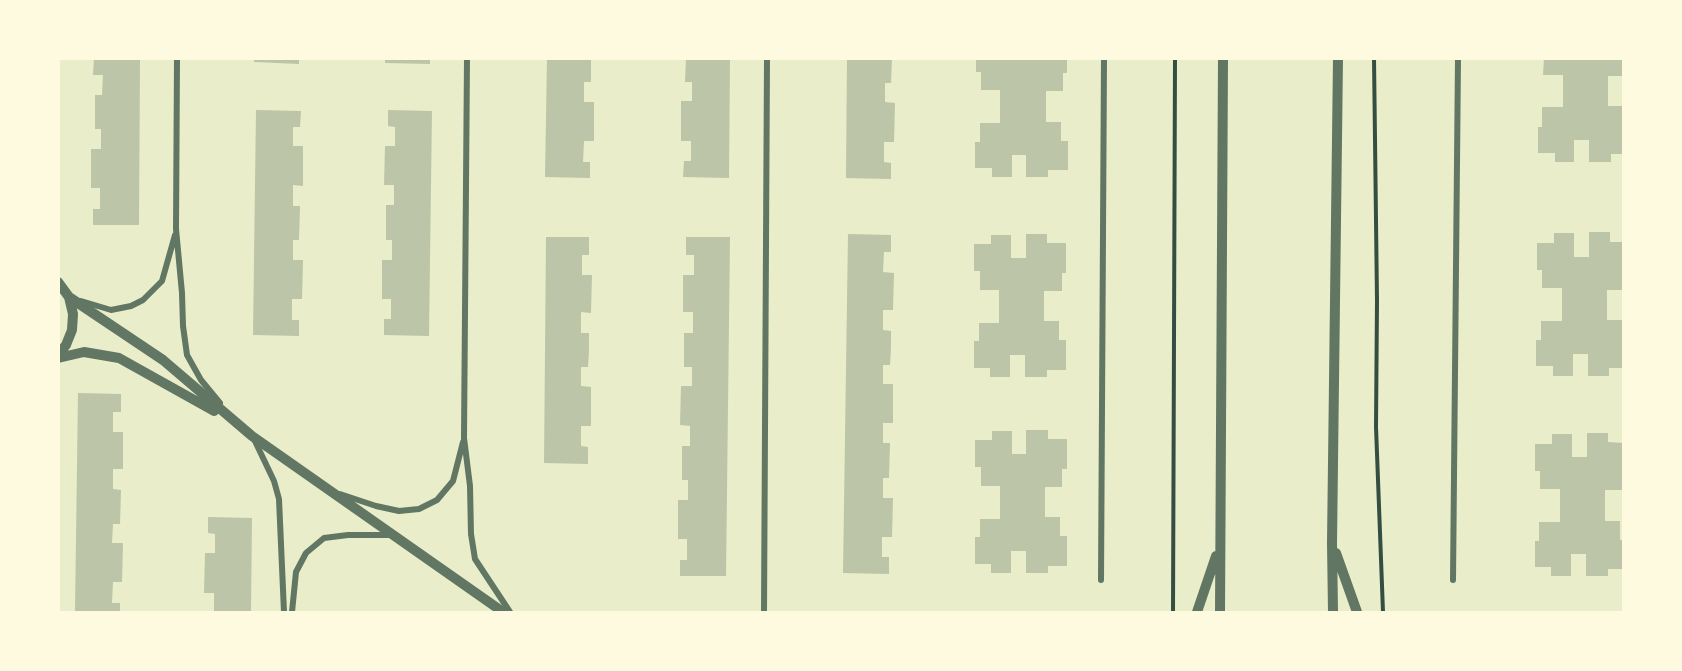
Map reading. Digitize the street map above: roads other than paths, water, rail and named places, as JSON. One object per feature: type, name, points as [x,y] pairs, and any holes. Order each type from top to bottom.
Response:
[{"type":"street","points":[[177,58],[176,229],[187,355],[201,380],[235,423]]},
{"type":"street","points":[[467,58],[464,438],[470,486],[471,534],[475,559],[510,612]]},
{"type":"street","points":[[764,612],[766,58]]},
{"type":"street","points":[[1101,580],[1104,58]]},
{"type":"street","points":[[1220,612],[1223,58]]},
{"type":"street","points":[[1333,612],[1338,58]]},
{"type":"street","points":[[1453,580],[1458,58]]},
{"type":"street","points":[[69,297],[111,310],[131,306],[143,300],[162,281],[176,229]]},
{"type":"street","points":[[58,282],[69,297],[163,360],[252,436],[503,612]]},
{"type":"street","points":[[58,357],[72,330],[73,314],[69,297]]},
{"type":"street","points":[[58,357],[84,352],[119,358],[235,423]]},
{"type":"street","points":[[252,436],[274,481],[279,499],[284,612]]},
{"type":"street","points":[[333,491],[399,511],[419,509],[437,500],[453,481],[464,438]]},
{"type":"street","points":[[292,612],[296,572],[306,553],[324,538],[348,535],[393,536]]},
{"type":"street","points":[[1332,543],[1357,612]]},
{"type":"street","points":[[1197,612],[1220,544]]}]
